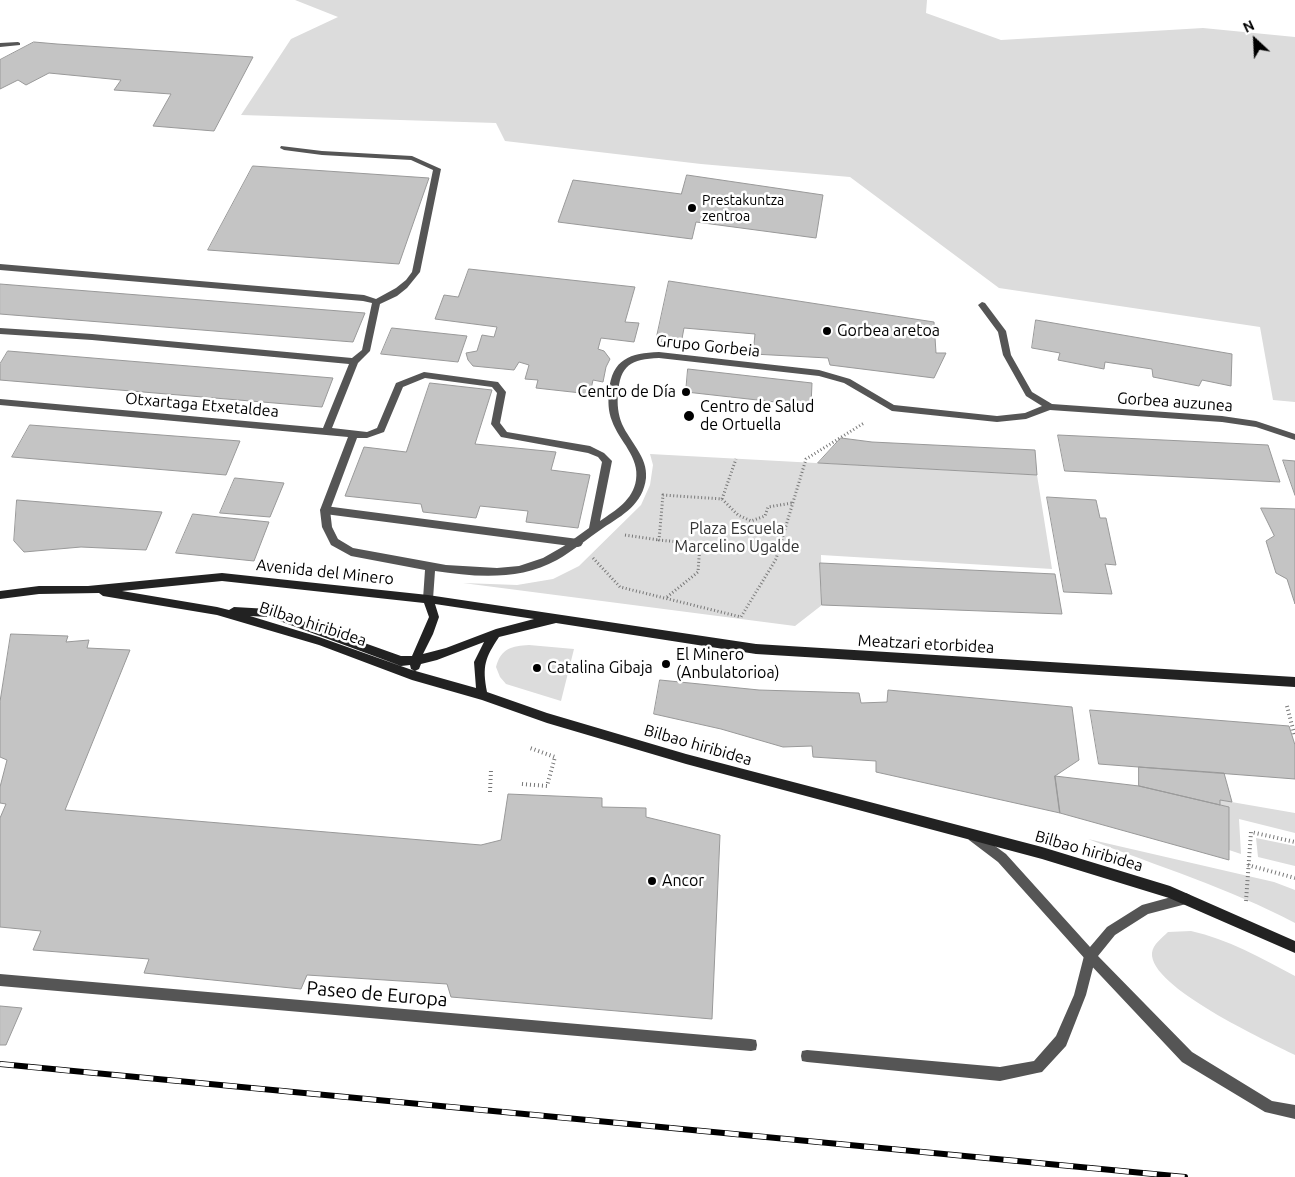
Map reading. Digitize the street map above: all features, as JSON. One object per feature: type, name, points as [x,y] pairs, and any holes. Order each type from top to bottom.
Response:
[{"type":"street","points":[[0,45],[18,44]]},
{"type":"street","points":[[0,267],[364,298],[376,302],[411,282],[437,169],[412,158],[322,153],[284,148]]},
{"type":"street","points":[[376,302],[366,351],[354,361],[326,431],[367,436],[381,430],[398,385],[424,375],[495,384],[502,392],[495,424],[504,435],[590,450],[601,454],[607,461],[593,530]]},
{"type":"street","name":"Gorbea auzunea","points":[[982,305],[1002,331],[1007,355],[1029,394],[1050,407]]},
{"type":"street","points":[[0,331],[92,337],[354,361]]},
{"type":"street","name":"Grupo Gorbeia","points":[[325,510],[327,528],[334,542],[351,552],[479,572],[519,570],[545,561],[578,543],[593,530],[630,506],[642,479],[637,454],[614,416],[612,394],[616,372],[624,362],[639,355],[658,355],[819,373],[847,381],[892,408]]},
{"type":"street","name":"Otxartaga Etxetaldea","points":[[0,402],[326,431]]},
{"type":"street","name":"Gorbea auzunea","points":[[892,408],[997,419],[1026,416],[1050,407],[1222,419],[1256,424],[1295,437]]},
{"type":"street","points":[[354,434],[325,510],[578,543]]},
{"type":"street","points":[[412,675],[434,617],[428,599],[430,565]]},
{"type":"street","name":"Avenida del Minero","points":[[88,590],[222,577],[428,599],[558,618]]},
{"type":"street","points":[[0,595],[39,590],[88,590]]},
{"type":"street","name":"Bilbao hiribidea","points":[[88,590],[217,611],[319,641],[412,675],[482,695],[547,718],[686,759],[1042,853],[1170,892],[1295,947]]},
{"type":"street","points":[[217,611],[269,613],[400,661],[428,659],[495,633],[558,618]]},
{"type":"street","name":"Meatzari etorbidea","points":[[558,618],[756,649],[1295,682]]},
{"type":"street","points":[[482,695],[478,674],[480,655],[495,633]]},
{"type":"street","points":[[973,836],[1002,858],[1090,956],[1187,1057],[1270,1107],[1295,1112]]},
{"type":"street","points":[[807,1056],[1000,1074],[1037,1067],[1061,1041],[1080,995],[1090,956],[1111,931],[1146,909],[1186,899]]},
{"type":"street","name":"Paseo de Europa","points":[[0,980],[751,1045]]},
{"type":"path","points":[[578,543],[620,587],[741,617],[776,559],[806,459],[864,423]]},
{"type":"path","points":[[722,500],[736,458]]},
{"type":"path","points":[[667,598],[698,572],[700,544],[659,540],[664,495],[722,500],[738,515],[751,521],[764,516],[768,507],[792,503]]},
{"type":"path","points":[[1280,681],[1295,737]]},
{"type":"path","points":[[522,784],[547,786],[555,757],[530,748]]},
{"type":"path","points":[[490,792],[491,770]]},
{"type":"path","points":[[1244,924],[1251,832],[1295,842]]},
{"type":"path","points":[[1248,865],[1295,878]]},
{"type":"green space","points":[[295,0],[927,0],[926,13],[1001,40],[1203,28],[1295,37],[1295,402],[1273,400],[1260,327],[999,288],[850,177],[701,164],[505,141],[496,123],[241,115],[291,39],[338,17]]},
{"type":"green space","name":"Plaza Escuela Marcelino Ugalde","points":[[650,454],[1037,475],[1052,569],[821,555],[822,605],[795,626],[463,583],[517,585],[553,579],[579,566],[641,505],[650,485],[653,465]]},
{"type":"green space","points":[[529,645],[574,649],[561,701],[506,684],[500,677],[496,667],[504,652],[512,647]]},
{"type":"green space","points":[[1220,800],[1295,813],[1295,833],[1239,819],[1241,854],[1229,850],[1229,807],[1220,805]]},
{"type":"green space","points":[[1256,838],[1295,846],[1295,866],[1258,857]]},
{"type":"green space","points":[[1088,839],[1274,882],[1295,890],[1295,923],[1219,888]]},
{"type":"green space","points":[[1191,931],[1231,944],[1295,976],[1295,1055],[1237,1026],[1189,997],[1169,981],[1156,967],[1152,953],[1158,941],[1168,932]]},
{"type":"building","points":[[34,42],[253,57],[214,131],[153,126],[171,94],[114,90],[121,80],[49,73],[26,85],[18,80],[0,89],[0,60]]},
{"type":"building","points":[[253,166],[429,178],[399,264],[208,250]]},
{"type":"building","name":"Prestakuntza zentroa","points":[[687,175],[823,195],[816,238],[696,222],[692,239],[558,222],[573,180],[681,194]]},
{"type":"building","points":[[469,269],[635,287],[625,322],[639,323],[634,342],[601,338],[598,349],[604,351],[610,359],[603,382],[593,380],[590,394],[536,388],[538,380],[525,379],[529,365],[519,362],[514,370],[473,366],[468,360],[466,353],[477,351],[482,335],[494,337],[497,327],[435,319],[444,295],[458,297]]},
{"type":"building","name":"Gorbea aretoa","points":[[669,281],[934,322],[936,353],[946,353],[934,378],[830,365],[828,358],[753,354],[755,334],[684,328],[681,344],[656,341]]},
{"type":"building","points":[[0,284],[365,313],[353,342],[0,314]]},
{"type":"building","points":[[1036,320],[1232,354],[1231,386],[1202,380],[1199,386],[1153,377],[1152,369],[1105,362],[1104,369],[1058,360],[1060,353],[1032,348]]},
{"type":"building","points":[[392,328],[467,336],[458,362],[381,354]]},
{"type":"building","points":[[8,351],[333,378],[322,407],[0,380],[0,364]]},
{"type":"building","points":[[688,369],[812,383],[811,406],[686,392]]},
{"type":"building","points":[[430,383],[492,390],[475,444],[556,452],[551,470],[590,475],[578,528],[526,522],[528,511],[480,506],[476,518],[423,512],[421,504],[345,496],[364,447],[406,452]]},
{"type":"building","points":[[30,425],[240,441],[226,475],[12,457]]},
{"type":"building","points":[[1058,435],[1268,445],[1280,482],[1065,471]]},
{"type":"building","points":[[841,438],[872,442],[1035,450],[1037,475],[818,463]]},
{"type":"building","points":[[1283,460],[1295,461],[1295,495]]},
{"type":"building","points":[[235,478],[284,483],[270,517],[220,513]]},
{"type":"building","points":[[1047,497],[1096,500],[1100,518],[1106,518],[1116,565],[1105,564],[1112,594],[1064,592]]},
{"type":"building","points":[[17,500],[162,512],[146,550],[81,547],[24,552],[14,541]]},
{"type":"building","points":[[1261,508],[1295,509],[1295,604],[1287,579],[1276,573],[1266,541],[1274,536]]},
{"type":"building","points":[[193,514],[269,522],[254,561],[176,553]]},
{"type":"building","points":[[820,563],[1055,574],[1062,614],[822,605]]},
{"type":"building","points":[[11,634],[68,636],[66,642],[89,640],[87,648],[130,650],[65,810],[481,845],[501,840],[508,794],[602,798],[602,807],[646,808],[646,817],[720,835],[712,1019],[451,997],[447,984],[307,975],[301,989],[144,973],[149,959],[33,950],[41,931],[0,927],[0,818],[6,804],[0,803],[0,787],[7,760],[0,757],[0,702]]},
{"type":"building","points":[[660,680],[759,690],[859,693],[861,703],[887,702],[888,690],[1072,707],[1079,760],[1055,776],[1060,813],[876,772],[876,761],[813,757],[812,746],[783,747],[721,729],[654,714]]},
{"type":"building","points":[[1090,710],[1289,726],[1295,745],[1295,779],[1099,764]]},
{"type":"building","points":[[1139,767],[1224,773],[1232,802],[1220,800],[1220,805],[1139,786]]},
{"type":"building","points":[[1055,776],[1139,786],[1229,807],[1229,860],[1060,813]]},
{"type":"building","points":[[0,1006],[22,1008],[6,1045],[0,1045]]},
{"type":"railway","points":[[0,1064],[1185,1177]]},
{"type":"place","name":"Prestakuntza zentroa","points":[[692,208]]},
{"type":"place","name":"Gorbea aretoa","points":[[827,331]]},
{"type":"place","name":"Centro de Día","points":[[686,392]]},
{"type":"place","name":"Centro de Salud de Ortuella","points":[[689,416]]},
{"type":"place","name":"El Minero (Anbulatorioa)","points":[[666,664]]},
{"type":"place","name":"Catalina Gibaja","points":[[537,668]]},
{"type":"place","name":"Ancor","points":[[652,881]]}]
